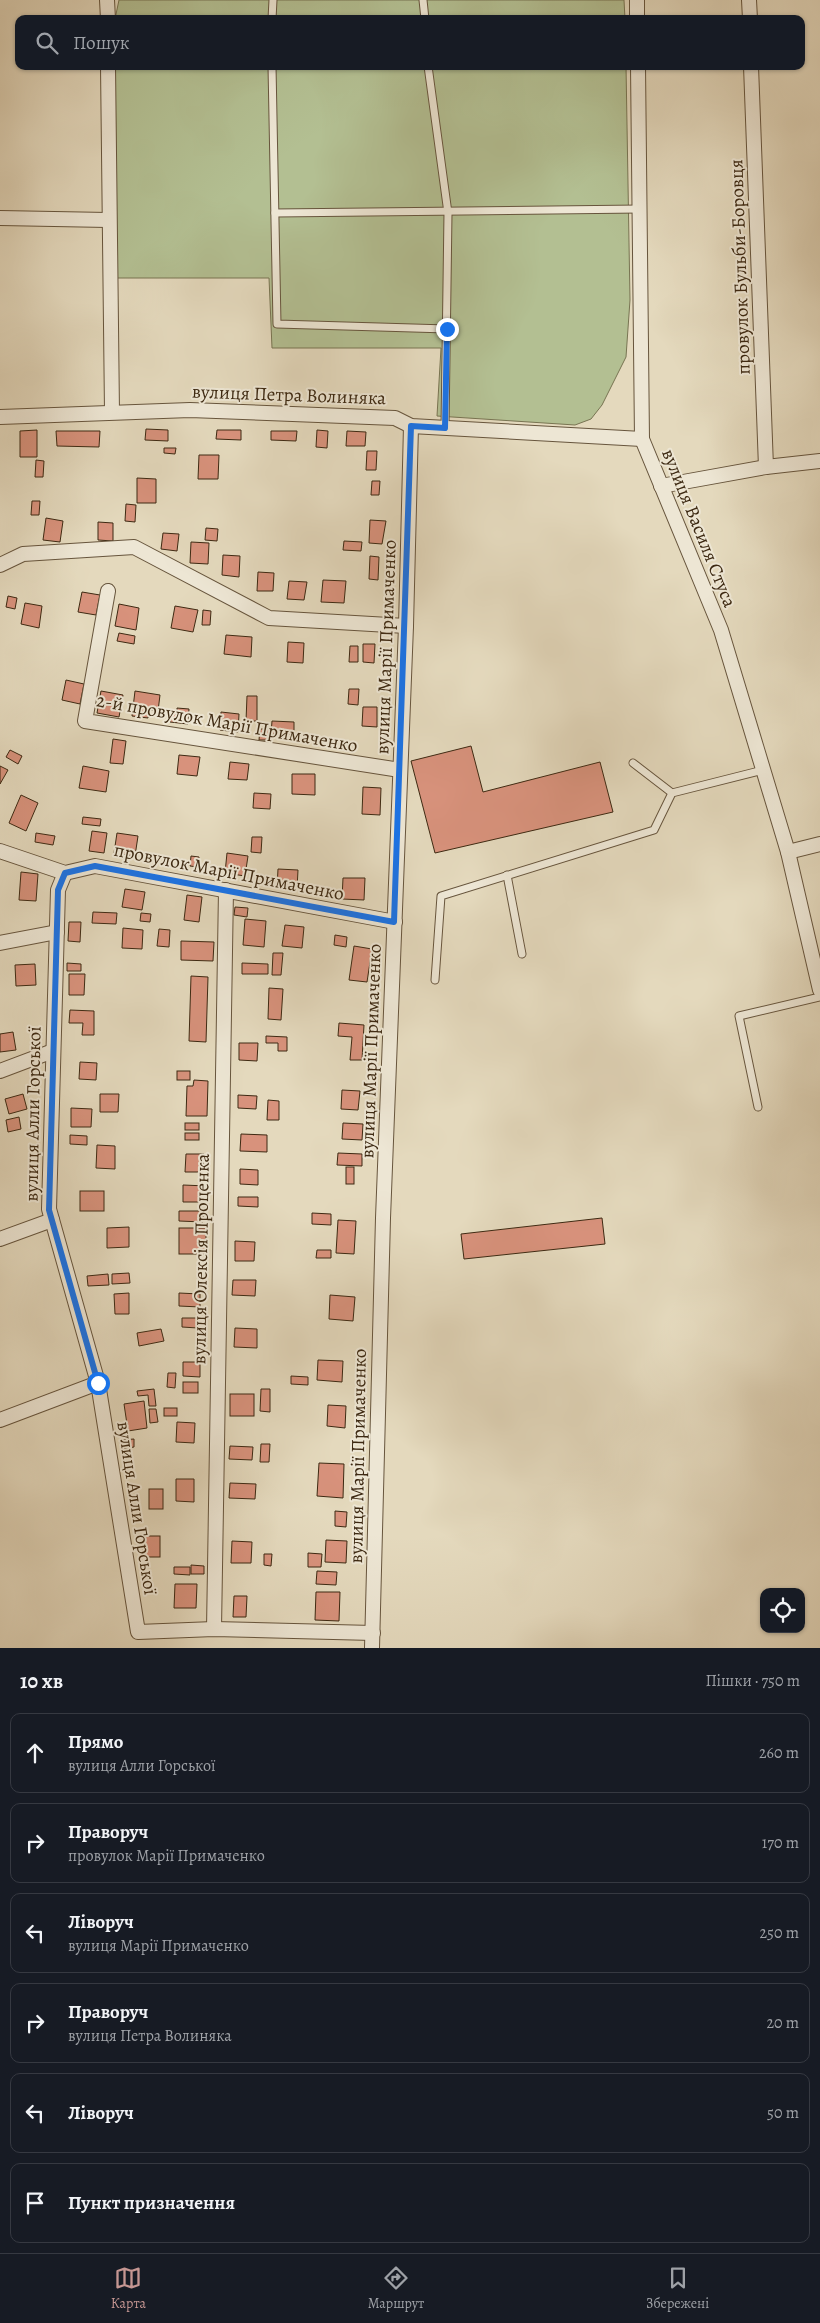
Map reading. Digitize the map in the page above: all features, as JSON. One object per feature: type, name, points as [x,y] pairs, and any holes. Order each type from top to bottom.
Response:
[{"type":"street","points":[[108,0],[108,15]]},
{"type":"street","points":[[637,0],[637,15]]},
{"type":"street","points":[[749,0],[750,15]]},
{"type":"street","points":[[108,70],[108,220],[112,412]]},
{"type":"street","name":"вулиця Василя Стуса","points":[[638,70],[642,439],[721,630],[788,852],[820,990]]},
{"type":"street","name":"провулок Бульби-Боровця","points":[[751,70],[766,467]]},
{"type":"street","points":[[0,218],[108,220]]},
{"type":"street","name":"вулиця Петра Волиняка","points":[[0,417],[190,410],[395,418],[411,426],[642,439]]},
{"type":"street","name":"вулиця Марії Примаченко","points":[[372,1648],[383,1218],[406,626],[411,426]]},
{"type":"street","points":[[660,486],[766,467],[820,461]]},
{"type":"street","points":[[0,565],[23,554],[134,547],[268,618],[406,626]]},
{"type":"street","name":"2-й провулок Марії Примаченко","points":[[108,592],[85,721],[400,770]]},
{"type":"street","points":[[788,852],[820,844]]},
{"type":"street","points":[[0,851],[65,873]]},
{"type":"street","name":"провулок Марії Примаченко","points":[[65,873],[95,866],[394,922]]},
{"type":"street","name":"вулиця Алли Горської","points":[[65,873],[58,890],[49,1210],[98,1383],[138,1632],[214,1629]]},
{"type":"street","name":"вулиця Олексія Проценка","points":[[214,1629],[226,890]]},
{"type":"street","points":[[0,942],[57,932]]},
{"type":"street","points":[[0,1072],[54,1051]]},
{"type":"street","points":[[0,1239],[52,1220]]},
{"type":"street","points":[[0,1420],[98,1383]]},
{"type":"street","points":[[214,1629],[373,1633]]},
{"type":"lane","points":[[272,15],[273,0]]},
{"type":"lane","points":[[423,0],[425,15]]},
{"type":"lane","points":[[272,70],[277,324],[447,329]]},
{"type":"lane","points":[[429,70],[448,213],[445,428]]},
{"type":"lane","points":[[275,213],[448,213],[640,209]]},
{"type":"lane","points":[[633,763],[672,794]]},
{"type":"lane","points":[[435,980],[441,896],[654,830],[672,794],[764,770]]},
{"type":"lane","points":[[507,875],[522,954]]},
{"type":"lane","points":[[758,1107],[738,1016],[820,997]]},
{"type":"green space","points":[[119,0],[624,0],[625,15],[116,15]]},
{"type":"green space","points":[[113,70],[626,70],[630,300],[626,357],[602,405],[591,419],[575,425],[437,416],[441,348],[272,348],[269,278],[115,278]]},
{"type":"building","points":[[146,429],[168,430],[168,441],[145,440]]},
{"type":"building","points":[[37,430],[37,457],[20,457],[20,431]]},
{"type":"building","points":[[217,430],[241,430],[241,440],[216,439]]},
{"type":"building","points":[[317,430],[328,431],[327,448],[316,447]]},
{"type":"building","points":[[56,431],[100,431],[99,447],[57,446]]},
{"type":"building","points":[[271,431],[297,431],[296,441],[271,440]]},
{"type":"building","points":[[347,431],[366,432],[365,446],[346,446]]},
{"type":"building","points":[[164,448],[176,448],[175,454],[164,453]]},
{"type":"building","points":[[367,451],[377,451],[376,470],[366,470]]},
{"type":"building","points":[[199,455],[219,455],[218,479],[198,479]]},
{"type":"building","points":[[36,460],[44,461],[43,477],[35,477]]},
{"type":"building","points":[[137,478],[156,479],[156,503],[137,503]]},
{"type":"building","points":[[372,481],[380,481],[379,495],[371,495]]},
{"type":"building","points":[[32,501],[40,501],[39,515],[31,515]]},
{"type":"building","points":[[126,504],[136,505],[135,522],[125,521]]},
{"type":"building","points":[[46,518],[63,521],[60,542],[43,540]]},
{"type":"building","points":[[370,520],[386,521],[382,544],[369,543]]},
{"type":"building","points":[[98,522],[113,523],[113,541],[98,540]]},
{"type":"building","points":[[206,528],[218,529],[217,541],[205,540]]},
{"type":"building","points":[[163,533],[179,534],[177,551],[161,549]]},
{"type":"building","points":[[344,541],[362,542],[361,551],[343,550]]},
{"type":"building","points":[[191,542],[209,543],[208,564],[190,563]]},
{"type":"building","points":[[223,555],[240,556],[239,577],[222,575]]},
{"type":"building","points":[[370,556],[379,557],[378,580],[369,579]]},
{"type":"building","points":[[258,572],[274,573],[273,591],[257,591]]},
{"type":"building","points":[[323,580],[346,581],[344,603],[321,602]]},
{"type":"building","points":[[289,581],[307,582],[304,600],[287,599]]},
{"type":"building","points":[[82,592],[100,595],[96,615],[78,612]]},
{"type":"building","points":[[8,596],[17,598],[15,609],[6,607]]},
{"type":"building","points":[[25,603],[42,606],[39,628],[21,624]]},
{"type":"building","points":[[119,604],[139,608],[136,630],[115,626]]},
{"type":"building","points":[[175,606],[198,610],[193,632],[171,628]]},
{"type":"building","points":[[203,610],[211,611],[210,625],[202,625]]},
{"type":"building","points":[[119,633],[135,636],[134,644],[117,641]]},
{"type":"building","points":[[226,635],[252,637],[251,657],[224,654]]},
{"type":"building","points":[[288,642],[304,643],[303,663],[287,662]]},
{"type":"building","points":[[363,644],[375,644],[374,663],[363,662]]},
{"type":"building","points":[[350,646],[358,646],[358,662],[349,662]]},
{"type":"building","points":[[66,680],[84,684],[80,704],[62,700]]},
{"type":"building","points":[[349,689],[359,689],[358,705],[348,704]]},
{"type":"building","points":[[101,691],[123,695],[119,717],[97,713]]},
{"type":"building","points":[[135,691],[160,695],[158,711],[149,710],[148,718],[132,716]]},
{"type":"building","points":[[247,696],[257,696],[257,721],[246,721]]},
{"type":"building","points":[[363,707],[377,707],[377,727],[362,726]]},
{"type":"building","points":[[177,708],[189,709],[188,724],[170,722],[171,712],[177,712]]},
{"type":"building","points":[[221,712],[239,714],[238,732],[220,730]]},
{"type":"building","points":[[272,721],[294,722],[294,735],[271,734]]},
{"type":"building","points":[[260,729],[269,729],[269,740],[259,740]]},
{"type":"building","points":[[113,739],[126,741],[123,764],[110,763]]},
{"type":"building","points":[[471,746],[483,792],[600,762],[613,812],[435,853],[411,761]]},
{"type":"building","points":[[10,750],[22,756],[18,764],[6,757]]},
{"type":"building","points":[[179,755],[200,757],[197,776],[177,774]]},
{"type":"building","points":[[230,762],[249,764],[247,780],[228,779]]},
{"type":"building","points":[[0,766],[8,770],[0,784]]},
{"type":"building","points":[[83,766],[109,771],[106,792],[79,788]]},
{"type":"building","points":[[292,774],[315,774],[315,795],[292,794]]},
{"type":"building","points":[[363,787],[381,788],[380,815],[362,814]]},
{"type":"building","points":[[254,793],[271,794],[270,809],[253,808]]},
{"type":"building","points":[[21,795],[38,803],[26,831],[9,823]]},
{"type":"building","points":[[83,817],[101,819],[100,826],[82,824]]},
{"type":"building","points":[[92,831],[107,833],[104,853],[89,851]]},
{"type":"building","points":[[36,833],[55,836],[53,845],[35,842]]},
{"type":"building","points":[[117,833],[138,836],[135,856],[114,853]]},
{"type":"building","points":[[252,837],[262,837],[261,853],[251,852]]},
{"type":"building","points":[[227,853],[248,856],[245,876],[225,873]]},
{"type":"building","points":[[191,856],[199,857],[198,867],[190,866]]},
{"type":"building","points":[[278,869],[298,870],[297,889],[277,888]]},
{"type":"building","points":[[21,872],[38,874],[36,901],[19,900]]},
{"type":"building","points":[[343,878],[365,878],[364,900],[342,899]]},
{"type":"building","points":[[125,889],[145,892],[142,910],[122,907]]},
{"type":"building","points":[[187,895],[202,897],[199,922],[184,920]]},
{"type":"building","points":[[235,907],[248,908],[247,917],[234,915]]},
{"type":"building","points":[[93,912],[117,913],[116,924],[92,923]]},
{"type":"building","points":[[141,913],[151,914],[150,922],[140,921]]},
{"type":"building","points":[[245,919],[266,921],[264,947],[243,945]]},
{"type":"building","points":[[69,922],[81,922],[80,942],[68,941]]},
{"type":"building","points":[[285,925],[304,927],[302,948],[282,946]]},
{"type":"building","points":[[123,928],[143,930],[142,949],[122,948]]},
{"type":"building","points":[[159,929],[170,930],[169,947],[157,946]]},
{"type":"building","points":[[335,935],[347,937],[346,947],[334,945]]},
{"type":"building","points":[[181,941],[214,942],[213,961],[181,960]]},
{"type":"building","points":[[354,946],[372,949],[367,982],[349,980]]},
{"type":"building","points":[[273,953],[283,953],[281,975],[272,975]]},
{"type":"building","points":[[67,963],[81,964],[81,971],[67,971]]},
{"type":"building","points":[[242,963],[268,964],[268,974],[242,974]]},
{"type":"building","points":[[35,964],[36,985],[16,986],[15,965]]},
{"type":"building","points":[[69,974],[85,974],[84,995],[69,995]]},
{"type":"building","points":[[191,976],[208,977],[206,1042],[189,1041]]},
{"type":"building","points":[[269,988],[283,989],[281,1020],[268,1019]]},
{"type":"building","points":[[70,1010],[94,1011],[94,1035],[82,1035],[83,1023],[69,1023]]},
{"type":"building","points":[[339,1023],[364,1025],[362,1060],[350,1060],[352,1037],[338,1036]]},
{"type":"building","points":[[13,1032],[16,1050],[0,1052],[0,1034]]},
{"type":"building","points":[[266,1036],[287,1037],[287,1051],[278,1051],[278,1043],[266,1043]]},
{"type":"building","points":[[239,1043],[258,1043],[257,1061],[239,1060]]},
{"type":"building","points":[[80,1062],[97,1063],[96,1080],[79,1079]]},
{"type":"building","points":[[177,1071],[190,1071],[190,1080],[177,1080]]},
{"type":"building","points":[[194,1080],[208,1081],[207,1116],[186,1116],[187,1086],[193,1086]]},
{"type":"building","points":[[342,1090],[360,1091],[358,1110],[341,1109]]},
{"type":"building","points":[[23,1094],[27,1109],[9,1114],[5,1099]]},
{"type":"building","points":[[100,1094],[119,1094],[118,1112],[100,1112]]},
{"type":"building","points":[[238,1095],[257,1096],[256,1109],[238,1108]]},
{"type":"building","points":[[268,1100],[279,1101],[279,1120],[267,1120]]},
{"type":"building","points":[[71,1108],[92,1109],[91,1127],[71,1127]]},
{"type":"building","points":[[19,1117],[21,1129],[8,1132],[6,1120]]},
{"type":"building","points":[[185,1123],[199,1123],[199,1130],[185,1130]]},
{"type":"building","points":[[343,1123],[363,1124],[362,1140],[342,1139]]},
{"type":"building","points":[[185,1133],[199,1133],[199,1140],[185,1140]]},
{"type":"building","points":[[241,1134],[267,1135],[267,1152],[240,1151]]},
{"type":"building","points":[[70,1135],[87,1136],[87,1145],[70,1144]]},
{"type":"building","points":[[97,1145],[115,1146],[115,1169],[96,1168]]},
{"type":"building","points":[[338,1153],[362,1154],[362,1166],[337,1165]]},
{"type":"building","points":[[186,1154],[204,1154],[203,1172],[185,1172]]},
{"type":"building","points":[[346,1167],[354,1167],[354,1184],[346,1184]]},
{"type":"building","points":[[240,1169],[258,1170],[258,1185],[240,1184]]},
{"type":"building","points":[[183,1185],[207,1186],[207,1202],[183,1202]]},
{"type":"building","points":[[80,1191],[104,1191],[104,1211],[80,1211]]},
{"type":"building","points":[[238,1197],[258,1197],[258,1207],[238,1206]]},
{"type":"building","points":[[179,1211],[203,1211],[203,1222],[179,1221]]},
{"type":"building","points":[[312,1213],[331,1214],[331,1225],[312,1224]]},
{"type":"building","points":[[602,1218],[605,1244],[464,1259],[461,1234]]},
{"type":"building","points":[[338,1220],[356,1221],[354,1254],[336,1253]]},
{"type":"building","points":[[129,1227],[129,1247],[107,1248],[107,1228]]},
{"type":"building","points":[[179,1228],[206,1228],[206,1254],[179,1254]]},
{"type":"building","points":[[235,1241],[255,1242],[254,1261],[235,1261]]},
{"type":"building","points":[[317,1250],[331,1250],[331,1258],[316,1258]]},
{"type":"building","points":[[129,1273],[130,1283],[112,1284],[112,1274]]},
{"type":"building","points":[[108,1274],[109,1285],[88,1286],[87,1276]]},
{"type":"building","points":[[233,1280],[256,1280],[255,1296],[232,1295]]},
{"type":"building","points":[[129,1293],[129,1314],[115,1314],[114,1294]]},
{"type":"building","points":[[179,1293],[200,1294],[200,1307],[179,1306]]},
{"type":"building","points":[[330,1295],[355,1297],[353,1321],[329,1319]]},
{"type":"building","points":[[182,1318],[198,1318],[198,1328],[182,1327]]},
{"type":"building","points":[[235,1328],[257,1329],[257,1348],[234,1347]]},
{"type":"building","points":[[161,1329],[164,1341],[139,1346],[137,1333]]},
{"type":"building","points":[[318,1360],[343,1361],[342,1382],[317,1380]]},
{"type":"building","points":[[183,1362],[200,1362],[200,1377],[183,1376]]},
{"type":"building","points":[[168,1373],[176,1373],[175,1388],[167,1387]]},
{"type":"building","points":[[291,1376],[308,1377],[308,1385],[291,1384]]},
{"type":"building","points":[[183,1382],[198,1382],[198,1393],[183,1393]]},
{"type":"building","points":[[154,1389],[156,1406],[149,1406],[148,1395],[138,1396],[137,1391]]},
{"type":"building","points":[[261,1389],[270,1389],[270,1412],[260,1411]]},
{"type":"building","points":[[230,1394],[254,1394],[254,1416],[230,1416]]},
{"type":"building","points":[[144,1401],[147,1428],[128,1431],[124,1404]]},
{"type":"building","points":[[328,1405],[346,1406],[345,1428],[327,1426]]},
{"type":"building","points":[[164,1408],[177,1408],[177,1416],[164,1416]]},
{"type":"building","points":[[149,1409],[156,1409],[158,1422],[150,1423]]},
{"type":"building","points":[[177,1422],[195,1423],[194,1443],[176,1442]]},
{"type":"building","points":[[134,1439],[134,1447],[121,1449],[120,1440]]},
{"type":"building","points":[[261,1444],[270,1444],[269,1462],[260,1462]]},
{"type":"building","points":[[230,1446],[253,1447],[252,1460],[229,1459]]},
{"type":"building","points":[[319,1463],[344,1464],[343,1498],[317,1496]]},
{"type":"building","points":[[176,1479],[194,1479],[194,1502],[176,1501]]},
{"type":"building","points":[[230,1483],[256,1484],[255,1499],[229,1498]]},
{"type":"building","points":[[149,1489],[163,1489],[163,1509],[149,1509]]},
{"type":"building","points":[[335,1511],[347,1512],[346,1527],[335,1526]]},
{"type":"building","points":[[143,1536],[160,1536],[160,1557],[143,1557]]},
{"type":"building","points":[[326,1540],[347,1541],[346,1563],[325,1562]]},
{"type":"building","points":[[232,1541],[252,1542],[251,1563],[231,1563]]},
{"type":"building","points":[[308,1553],[322,1554],[321,1567],[308,1567]]},
{"type":"building","points":[[264,1554],[272,1554],[271,1566],[264,1565]]},
{"type":"building","points":[[191,1565],[204,1566],[204,1574],[191,1574]]},
{"type":"building","points":[[174,1567],[190,1567],[190,1575],[174,1574]]},
{"type":"building","points":[[317,1571],[337,1572],[336,1585],[316,1584]]},
{"type":"building","points":[[175,1584],[197,1584],[196,1608],[174,1608]]},
{"type":"building","points":[[316,1592],[340,1592],[339,1621],[315,1620]]},
{"type":"building","points":[[234,1596],[247,1596],[246,1617],[233,1617]]},
{"type":"route","points":[[98,1383],[49,1210],[58,890],[65,873],[95,866],[394,922],[406,626],[411,426],[445,428],[447,329]]}]
